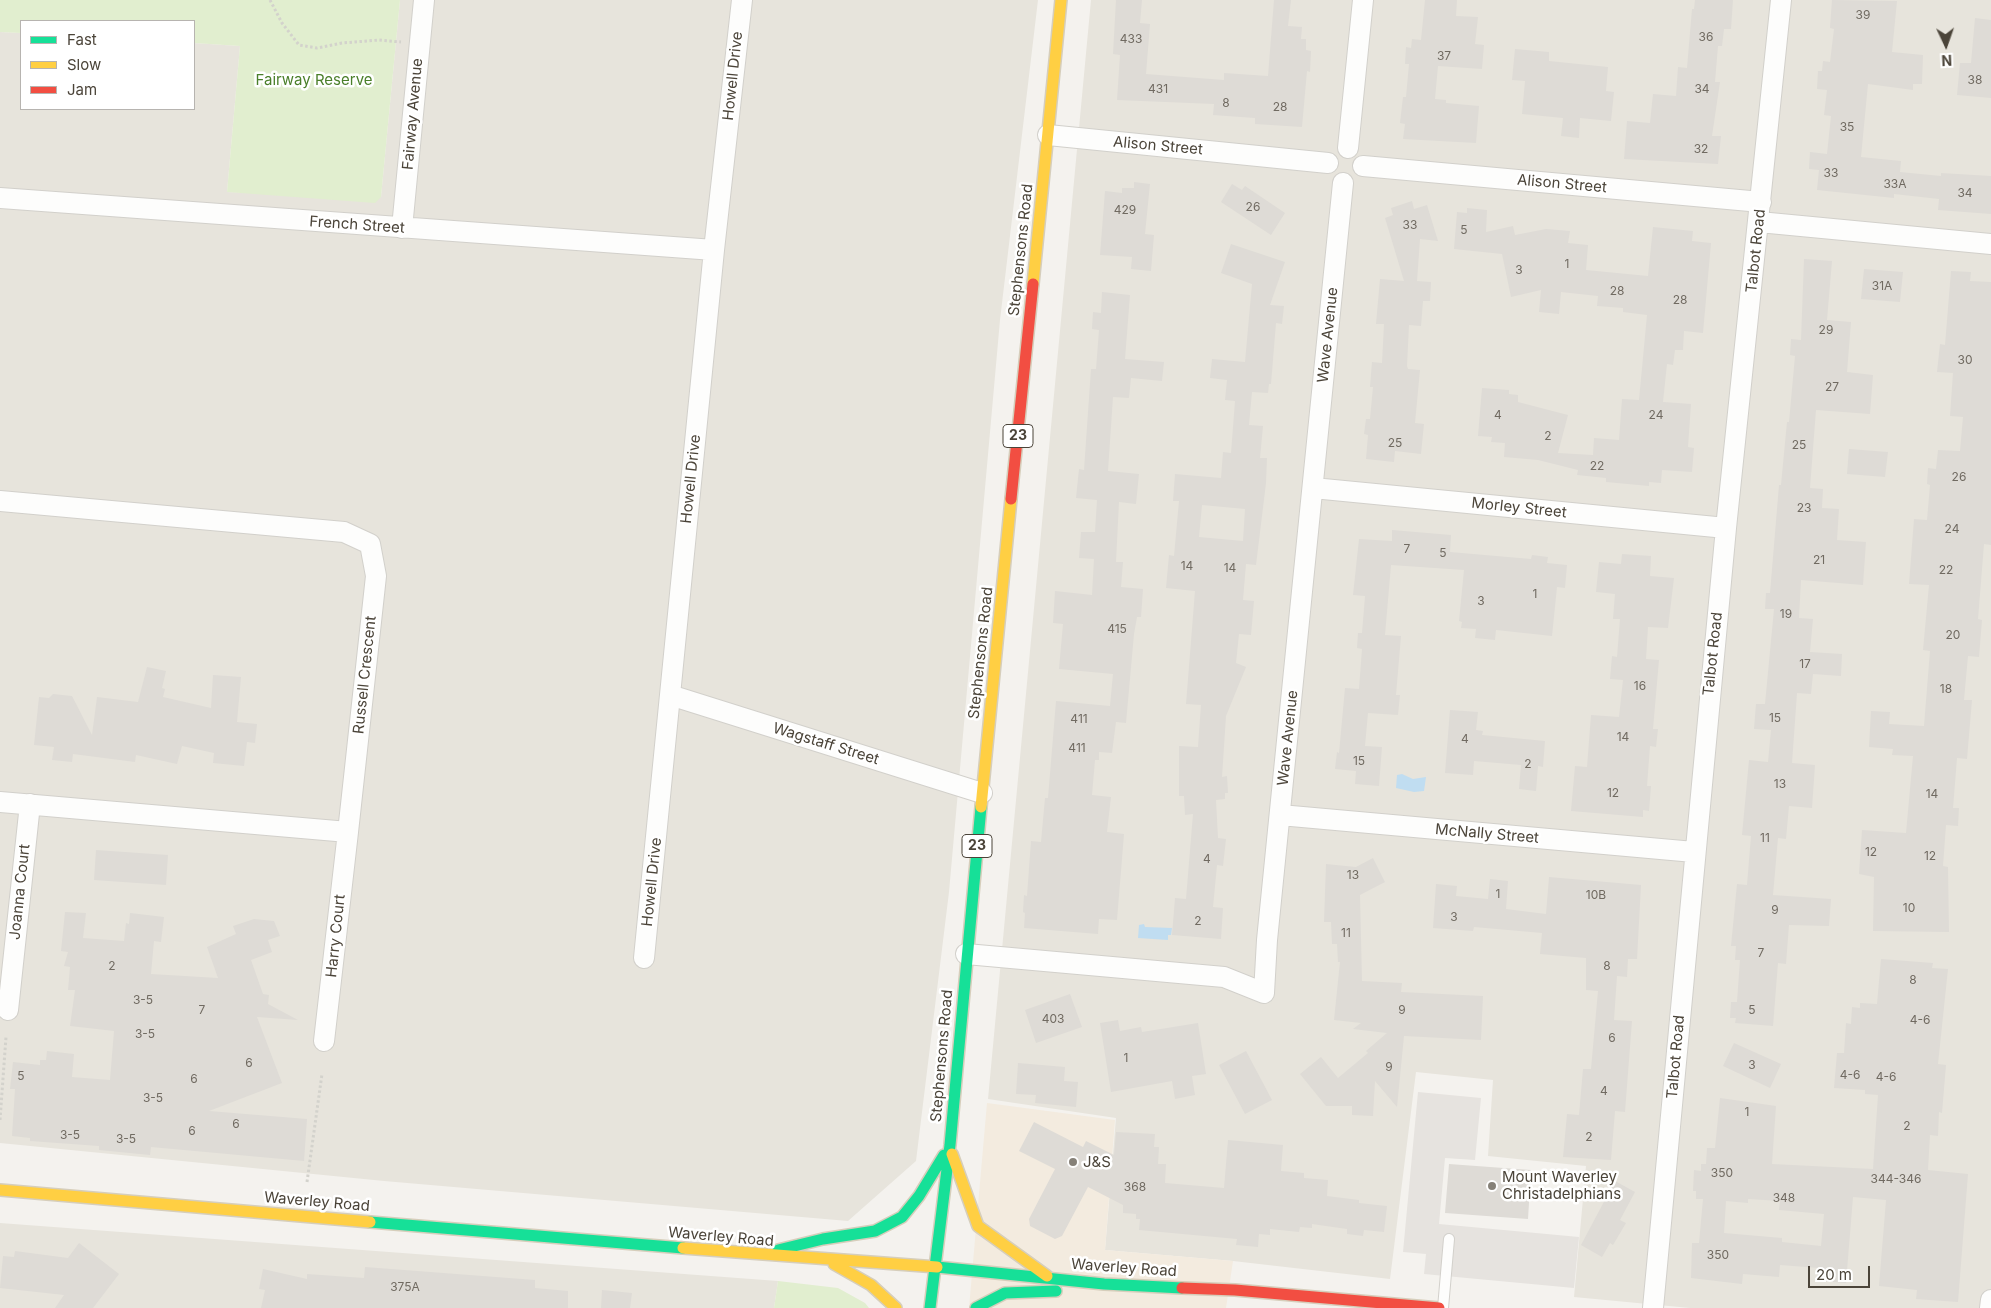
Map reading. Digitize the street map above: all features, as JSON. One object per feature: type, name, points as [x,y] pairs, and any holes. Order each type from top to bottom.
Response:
[{"type":"main road","name":"Stephensons Road","points":[[930,1308],[950,1145],[966,954],[1062,0]]},
{"type":"main road","points":[[756,1255],[823,1238],[875,1231],[902,1216],[919,1196],[950,1145]]},
{"type":"main road","points":[[950,1145],[969,1205],[978,1226],[1048,1277]]},
{"type":"main road","name":"Waverley Road","points":[[0,1190],[756,1255],[934,1267],[1234,1295],[1441,1308]]},
{"type":"main road","points":[[829,1261],[871,1285],[896,1308]]},
{"type":"main road","points":[[976,1308],[1005,1293],[1041,1294],[1104,1284]]},
{"type":"street","name":"Fairway Avenue","points":[[402,228],[424,0]]},
{"type":"street","name":"Howell Drive","points":[[644,958],[714,250],[742,0]]},
{"type":"street","points":[[1348,148],[1363,0]]},
{"type":"street","name":"Talbot Road","points":[[1653,1308],[1694,852],[1781,0]]},
{"type":"street","name":"Alison Street","points":[[1048,135],[1328,163]]},
{"type":"street","points":[[1348,148],[1359,154],[1363,166],[1359,177],[1354,181],[1343,183],[1332,178],[1329,173],[1328,163],[1333,152],[1338,149],[1348,148]]},
{"type":"street","name":"Alison Street","points":[[1363,166],[1760,212],[1991,244]]},
{"type":"street","name":"Wave Avenue","points":[[966,954],[1224,977],[1264,993],[1267,940],[1343,183]]},
{"type":"street","name":"French Street","points":[[0,198],[714,250]]},
{"type":"street","name":"Morley Street","points":[[1313,488],[1726,528]]},
{"type":"street","name":"Russell Crescent","points":[[0,502],[344,532],[370,544],[376,576],[348,832]]},
{"type":"street","name":"Wagstaff Street","points":[[670,695],[982,793]]},
{"type":"street","points":[[0,802],[348,832]]},
{"type":"street","name":"Joanna Court","points":[[8,1010],[30,804]]},
{"type":"street","name":"McNally Street","points":[[1280,815],[1694,852]]},
{"type":"street","name":"Harry Court","points":[[324,1040],[348,832]]},
{"type":"street","points":[[1990,1308],[1991,1300]]},
{"type":"lane","points":[[1441,1308],[1450,1239]]},
{"type":"path","points":[[270,0],[282,23],[299,45],[318,48],[342,43],[379,40],[419,44]]},
{"type":"path","points":[[0,1120],[6,1037]]},
{"type":"path","points":[[307,1182],[322,1074]]},
{"type":"shaded area","points":[[400,0],[1038,0],[1000,320],[949,892],[916,1161],[848,1221],[384,1181],[0,1143],[0,32],[20,33],[20,110],[195,110],[195,43],[240,46],[227,192],[381,197]]},
{"type":"shaded area","points":[[1091,0],[1991,0],[1991,1308],[1690,1308],[1574,1297],[1586,1166],[1488,1156],[1493,1080],[1416,1072],[1390,1279],[1233,1261],[1105,1250],[1116,1118],[988,1099]]},
{"type":"shaded area","points":[[1418,1092],[1481,1098],[1475,1160],[1445,1158],[1439,1224],[1579,1237],[1574,1288],[1424,1274],[1426,1254],[1403,1252]]},
{"type":"shaded area","points":[[987,1103],[1115,1120],[1105,1250],[1233,1261],[1226,1308],[969,1308]]},
{"type":"shaded area","points":[[0,1223],[778,1281],[774,1308],[0,1308]]},
{"type":"green space","name":"Fairway Reserve","points":[[0,0],[400,0],[381,197],[375,203],[227,192],[240,46],[195,43],[195,20],[20,20],[20,33],[0,32]]},
{"type":"green space","points":[[778,1281],[838,1288],[865,1303],[869,1308],[774,1308]]},
{"type":"water","points":[[1402,774],[1413,779],[1426,777],[1424,791],[1414,792],[1396,788],[1397,775]]},
{"type":"water","points":[[1144,924],[1145,927],[1172,928],[1171,935],[1168,935],[1168,940],[1138,938],[1139,925]]},
{"type":"building","points":[[1116,0],[1142,0],[1140,23],[1150,24],[1146,74],[1224,80],[1224,73],[1268,76],[1274,0],[1291,0],[1288,26],[1302,27],[1301,39],[1306,39],[1306,50],[1311,51],[1310,72],[1307,71],[1302,127],[1255,124],[1255,118],[1213,115],[1214,104],[1117,100],[1120,55],[1113,54]]},
{"type":"building","points":[[1425,0],[1457,0],[1456,16],[1478,17],[1475,44],[1484,45],[1482,69],[1438,66],[1435,99],[1446,100],[1446,103],[1479,106],[1476,143],[1403,139],[1405,124],[1400,123],[1403,97],[1406,97],[1409,64],[1405,64],[1406,47],[1411,48],[1412,39],[1421,40]]},
{"type":"building","points":[[1695,0],[1733,0],[1731,29],[1724,29],[1722,46],[1718,46],[1715,82],[1720,82],[1712,136],[1721,136],[1718,164],[1624,159],[1627,121],[1650,123],[1653,94],[1676,96],[1678,67],[1687,68],[1692,9],[1694,9]]},
{"type":"building","points":[[1832,0],[1897,1],[1892,52],[1923,55],[1922,84],[1913,84],[1913,90],[1868,84],[1861,157],[1901,161],[1900,172],[1941,176],[1941,173],[1991,176],[1991,214],[1938,210],[1939,199],[1894,194],[1894,198],[1817,190],[1819,170],[1809,169],[1810,152],[1827,154],[1831,116],[1824,115],[1827,90],[1817,89],[1818,71],[1822,71],[1823,61],[1830,62],[1834,29],[1830,28]]},
{"type":"building","points":[[1975,18],[1991,20],[1991,98],[1957,95],[1960,63],[1971,63]]},
{"type":"building","points":[[1515,49],[1549,52],[1549,61],[1608,67],[1606,91],[1614,92],[1611,121],[1580,118],[1579,138],[1561,136],[1563,118],[1522,114],[1525,81],[1512,80]]},
{"type":"building","points":[[1134,182],[1150,184],[1145,234],[1154,235],[1151,271],[1131,269],[1132,257],[1100,255],[1105,191],[1122,193],[1122,188],[1134,188]]},
{"type":"building","points":[[1232,184],[1242,190],[1245,186],[1285,213],[1271,235],[1221,202]]},
{"type":"building","points":[[1412,201],[1414,209],[1427,205],[1438,241],[1420,239],[1417,281],[1431,282],[1430,301],[1423,301],[1421,326],[1409,325],[1407,366],[1408,369],[1420,370],[1415,423],[1424,424],[1421,454],[1395,451],[1394,462],[1366,459],[1368,435],[1364,434],[1366,419],[1370,419],[1373,387],[1370,387],[1372,362],[1382,363],[1384,324],[1376,324],[1380,279],[1404,281],[1385,218],[1393,215],[1391,208]]},
{"type":"building","points":[[1467,208],[1487,210],[1486,232],[1513,226],[1515,235],[1546,229],[1570,231],[1568,243],[1588,245],[1586,270],[1648,276],[1653,227],[1693,231],[1692,241],[1711,243],[1703,333],[1684,331],[1683,350],[1675,350],[1673,365],[1667,364],[1663,402],[1691,404],[1688,447],[1694,448],[1692,472],[1662,470],[1661,483],[1649,482],[1649,486],[1606,482],[1606,478],[1577,475],[1578,470],[1538,460],[1504,457],[1505,443],[1491,442],[1492,437],[1478,436],[1482,388],[1509,390],[1509,394],[1518,395],[1518,402],[1568,415],[1558,453],[1593,455],[1594,438],[1619,440],[1622,399],[1639,400],[1647,315],[1623,312],[1623,308],[1597,306],[1598,296],[1561,292],[1559,314],[1539,312],[1541,290],[1511,297],[1502,254],[1454,249],[1457,212],[1467,213]]},
{"type":"building","points":[[1231,244],[1285,262],[1270,305],[1284,306],[1282,324],[1276,323],[1271,384],[1269,384],[1268,393],[1252,392],[1249,425],[1263,426],[1260,458],[1267,458],[1266,483],[1256,565],[1246,564],[1243,600],[1254,601],[1251,635],[1239,634],[1236,663],[1246,667],[1226,716],[1222,777],[1227,776],[1228,793],[1225,793],[1225,799],[1216,800],[1218,838],[1226,839],[1223,866],[1217,865],[1213,907],[1223,908],[1221,939],[1172,935],[1175,898],[1186,899],[1193,814],[1185,815],[1184,796],[1179,796],[1179,746],[1198,747],[1201,705],[1186,704],[1195,591],[1166,588],[1169,555],[1174,556],[1179,501],[1173,501],[1175,474],[1221,478],[1223,452],[1231,453],[1235,401],[1225,400],[1227,380],[1210,378],[1212,359],[1245,362],[1252,284],[1221,273]],"holes":[[[1202,505],[1245,509],[1243,541],[1199,537]]]},
{"type":"building","points":[[1804,259],[1832,261],[1827,320],[1851,322],[1847,372],[1873,375],[1870,414],[1816,410],[1810,488],[1823,489],[1822,508],[1839,509],[1837,540],[1866,542],[1863,585],[1801,580],[1799,618],[1813,619],[1810,652],[1842,654],[1841,676],[1813,674],[1811,694],[1797,693],[1792,763],[1815,765],[1812,808],[1789,806],[1786,839],[1778,838],[1773,895],[1831,899],[1829,926],[1789,925],[1786,964],[1778,963],[1773,1026],[1735,1023],[1736,1018],[1730,1018],[1731,1002],[1737,1002],[1740,960],[1735,960],[1736,946],[1731,946],[1737,884],[1747,885],[1751,836],[1742,835],[1749,760],[1768,762],[1771,730],[1754,729],[1756,704],[1765,704],[1774,609],[1765,609],[1766,593],[1770,593],[1779,485],[1781,485],[1787,422],[1789,422],[1795,356],[1790,355],[1791,339],[1801,340]]},
{"type":"building","points":[[1864,269],[1903,272],[1900,302],[1861,299]]},
{"type":"building","points":[[1951,271],[1971,272],[1970,281],[1991,282],[1991,545],[1984,544],[1978,619],[1982,620],[1979,657],[1968,656],[1964,700],[1972,700],[1967,759],[1957,758],[1953,808],[1959,808],[1958,826],[1946,825],[1943,866],[1948,867],[1949,932],[1873,931],[1874,877],[1859,874],[1862,830],[1906,833],[1913,756],[1892,755],[1893,749],[1869,747],[1871,711],[1890,712],[1889,724],[1924,726],[1930,651],[1923,650],[1929,585],[1909,584],[1914,519],[1927,520],[1930,485],[1927,484],[1928,468],[1936,469],[1938,450],[1960,451],[1963,417],[1950,416],[1953,373],[1937,372],[1940,344],[1945,345]]},
{"type":"building","points":[[1102,292],[1130,295],[1125,359],[1164,362],[1162,381],[1131,378],[1129,398],[1113,397],[1108,471],[1139,474],[1136,504],[1119,502],[1116,562],[1123,562],[1121,587],[1143,589],[1141,617],[1137,617],[1134,634],[1126,723],[1116,722],[1112,753],[1099,752],[1099,760],[1095,760],[1092,795],[1111,797],[1107,832],[1124,834],[1117,920],[1099,919],[1098,934],[1024,928],[1025,913],[1023,912],[1024,895],[1027,896],[1031,841],[1041,842],[1045,798],[1048,798],[1056,701],[1110,706],[1113,674],[1059,669],[1063,624],[1053,623],[1055,591],[1092,595],[1094,559],[1079,558],[1081,532],[1095,532],[1097,500],[1076,498],[1079,469],[1084,470],[1091,369],[1096,369],[1099,330],[1092,329],[1093,312],[1101,313]]},
{"type":"building","points":[[1849,449],[1888,452],[1885,477],[1847,474]]},
{"type":"building","points":[[1392,530],[1451,535],[1450,552],[1531,559],[1532,555],[1548,557],[1547,563],[1567,565],[1565,588],[1557,587],[1552,636],[1496,630],[1495,640],[1475,638],[1476,629],[1461,628],[1462,622],[1459,621],[1464,570],[1391,565],[1385,635],[1401,636],[1396,695],[1400,695],[1398,715],[1368,713],[1365,746],[1382,747],[1379,786],[1355,784],[1356,771],[1335,769],[1337,752],[1339,753],[1345,688],[1359,689],[1362,649],[1357,648],[1358,633],[1362,633],[1365,596],[1353,595],[1359,539],[1392,541]]},
{"type":"building","points":[[1622,554],[1651,556],[1650,576],[1674,578],[1668,628],[1648,627],[1646,659],[1659,660],[1653,729],[1658,729],[1656,747],[1650,746],[1647,786],[1651,786],[1649,811],[1643,810],[1643,817],[1571,811],[1575,766],[1587,767],[1591,715],[1619,717],[1623,680],[1610,679],[1612,656],[1617,657],[1620,619],[1613,619],[1615,594],[1596,592],[1599,562],[1621,564]]},
{"type":"building","points":[[147,667],[166,671],[162,688],[165,689],[163,697],[211,708],[213,675],[241,677],[237,722],[257,724],[255,743],[247,742],[244,766],[213,763],[214,753],[182,746],[177,764],[136,755],[135,762],[73,754],[72,762],[52,760],[54,747],[34,745],[39,697],[49,698],[53,694],[72,696],[92,735],[97,697],[138,702]]},
{"type":"building","points":[[1450,710],[1478,712],[1476,730],[1483,731],[1482,735],[1545,741],[1543,767],[1538,766],[1536,791],[1519,789],[1521,765],[1474,761],[1473,775],[1445,773]]},
{"type":"building","points":[[96,850],[168,855],[166,885],[94,880]]},
{"type":"building","points":[[1373,858],[1385,882],[1360,895],[1362,981],[1402,983],[1401,992],[1483,996],[1481,1040],[1404,1036],[1397,1107],[1375,1081],[1373,1116],[1352,1115],[1352,1106],[1326,1106],[1300,1074],[1321,1057],[1338,1078],[1368,1053],[1366,1051],[1387,1033],[1353,1029],[1361,1023],[1334,1020],[1340,962],[1338,962],[1337,944],[1332,944],[1331,922],[1324,922],[1326,864],[1356,867]]},
{"type":"building","points":[[1549,877],[1641,885],[1637,959],[1628,959],[1627,977],[1617,976],[1614,1020],[1632,1021],[1625,1112],[1615,1111],[1611,1160],[1563,1157],[1567,1114],[1579,1115],[1583,1069],[1591,1069],[1598,991],[1586,990],[1586,958],[1540,954],[1542,933],[1474,927],[1473,931],[1433,928],[1436,884],[1457,886],[1456,896],[1488,899],[1490,879],[1508,881],[1506,909],[1546,914]]},
{"type":"building","points":[[65,912],[86,913],[83,938],[124,941],[126,923],[129,924],[130,913],[164,917],[161,942],[154,941],[151,974],[218,978],[207,947],[236,934],[233,926],[254,919],[274,921],[280,936],[268,940],[272,952],[251,960],[263,994],[269,995],[268,1004],[298,1020],[257,1017],[282,1083],[209,1111],[307,1119],[304,1161],[151,1147],[150,1155],[99,1150],[99,1146],[30,1141],[30,1138],[12,1136],[15,1089],[10,1089],[13,1062],[40,1065],[40,1060],[46,1060],[47,1051],[74,1054],[72,1077],[110,1080],[114,1031],[70,1026],[75,990],[68,990],[70,967],[64,966],[68,952],[61,951]]},
{"type":"building","points":[[1881,959],[1933,963],[1932,968],[1948,969],[1938,1064],[1946,1065],[1942,1113],[1939,1112],[1938,1136],[1930,1135],[1928,1170],[1968,1174],[1958,1302],[1916,1299],[1917,1290],[1879,1286],[1886,1200],[1853,1197],[1846,1283],[1818,1281],[1819,1268],[1780,1265],[1779,1277],[1743,1274],[1742,1284],[1691,1278],[1692,1243],[1699,1243],[1703,1199],[1696,1199],[1696,1191],[1693,1191],[1694,1170],[1701,1171],[1701,1164],[1706,1164],[1707,1148],[1715,1148],[1720,1098],[1776,1106],[1772,1164],[1873,1169],[1878,1095],[1865,1094],[1865,1090],[1834,1088],[1837,1053],[1844,1053],[1846,1023],[1851,1024],[1852,1007],[1860,1008],[1860,1003],[1877,1004]],"holes":[[[1748,1199],[1780,1201],[1779,1210],[1824,1214],[1821,1246],[1782,1242],[1782,1238],[1724,1233],[1726,1201],[1748,1203]]]},
{"type":"building","points":[[1070,994],[1082,1027],[1036,1043],[1025,1010]]},
{"type":"building","points":[[1118,1020],[1120,1031],[1141,1027],[1142,1032],[1198,1023],[1206,1074],[1192,1076],[1195,1095],[1175,1099],[1172,1081],[1111,1092],[1100,1023]]},
{"type":"building","points":[[1734,1043],[1781,1064],[1770,1088],[1723,1066]]},
{"type":"building","points":[[1246,1051],[1272,1100],[1245,1114],[1219,1065]]},
{"type":"building","points":[[1018,1063],[1065,1067],[1064,1081],[1078,1082],[1076,1107],[1035,1103],[1036,1095],[1016,1094]]},
{"type":"building","points":[[1034,1122],[1083,1147],[1086,1141],[1114,1155],[1116,1132],[1155,1134],[1154,1147],[1159,1147],[1158,1164],[1166,1164],[1165,1183],[1224,1188],[1228,1140],[1283,1145],[1281,1171],[1304,1173],[1304,1178],[1328,1180],[1327,1196],[1359,1200],[1359,1203],[1387,1206],[1384,1232],[1364,1230],[1363,1236],[1347,1234],[1347,1229],[1312,1224],[1312,1228],[1300,1227],[1299,1232],[1270,1229],[1270,1235],[1259,1234],[1258,1247],[1236,1245],[1237,1239],[1139,1230],[1140,1219],[1136,1219],[1136,1214],[1123,1213],[1123,1205],[1088,1187],[1062,1236],[1055,1239],[1030,1226],[1029,1219],[1055,1169],[1019,1151]]},
{"type":"building","points":[[1449,1164],[1531,1170],[1528,1219],[1445,1213]]},
{"type":"building","points":[[1615,1181],[1635,1192],[1620,1220],[1626,1223],[1613,1245],[1610,1243],[1602,1257],[1581,1245]]},
{"type":"building","points":[[79,1243],[119,1274],[93,1308],[55,1308],[64,1295],[0,1288],[3,1256],[14,1257],[15,1251],[68,1258]]},
{"type":"building","points":[[365,1267],[535,1280],[535,1288],[568,1291],[568,1308],[261,1308],[265,1290],[259,1289],[263,1269],[307,1279],[307,1274],[364,1278]]},
{"type":"building","points":[[602,1290],[632,1293],[630,1308],[601,1308]]},
{"type":"traffic: fast","points":[[930,1308],[950,1145],[981,807]]},
{"type":"traffic: fast","points":[[778,1250],[823,1239],[875,1231],[902,1217],[919,1196],[944,1155]]},
{"type":"traffic: fast","points":[[370,1222],[683,1248]]},
{"type":"traffic: fast","points":[[937,1267],[1104,1284],[1182,1288]]},
{"type":"traffic: fast","points":[[976,1308],[1005,1293],[1056,1291]]},
{"type":"traffic: slow","points":[[1033,284],[1061,0]]},
{"type":"traffic: slow","points":[[981,807],[1011,499]]},
{"type":"traffic: slow","points":[[952,1154],[978,1226],[1047,1276]]},
{"type":"traffic: slow","points":[[0,1190],[370,1222]]},
{"type":"traffic: slow","points":[[683,1248],[937,1267]]},
{"type":"traffic: slow","points":[[834,1264],[871,1285],[896,1308]]},
{"type":"traffic: jam","points":[[1011,499],[1033,284]]},
{"type":"traffic: jam","points":[[1182,1288],[1235,1290],[1439,1308]]},
{"type":"place","name":"J&S","points":[[1073,1162]]},
{"type":"place","name":"Mount Waverley Christadelphians","points":[[1492,1186]]}]
